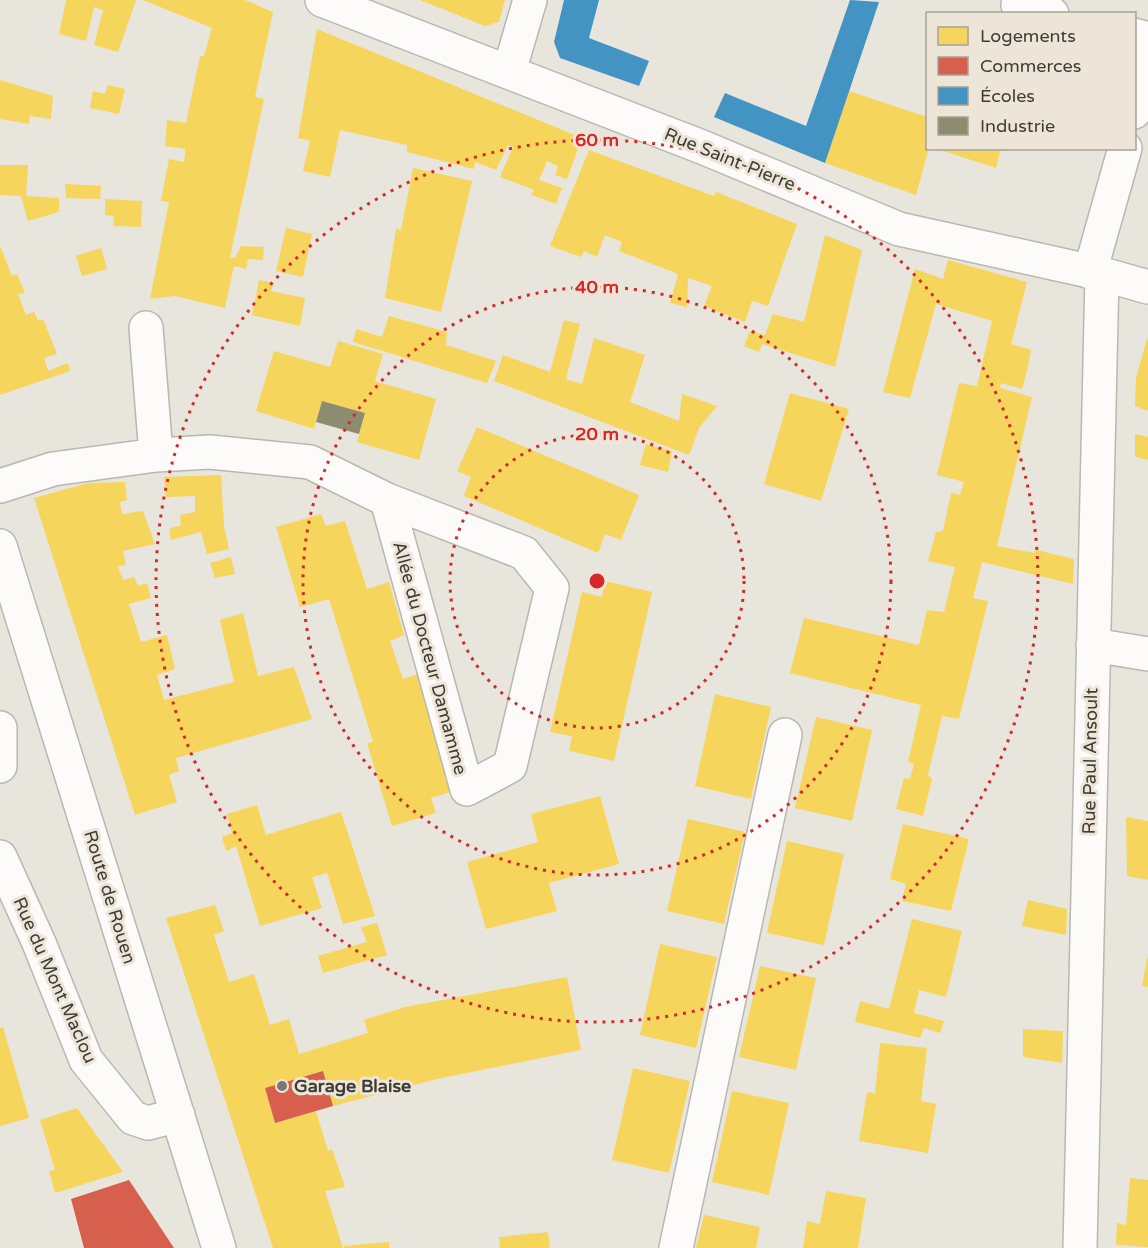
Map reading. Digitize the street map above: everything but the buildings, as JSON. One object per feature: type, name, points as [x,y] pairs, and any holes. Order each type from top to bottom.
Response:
[{"type":"street","name":"Rue Saint-Pierre","points":[[322,0],[702,147],[899,229],[1096,273],[1148,287]]},
{"type":"street","points":[[509,72],[530,0]]},
{"type":"street","points":[[1018,4],[1045,12]]},
{"type":"street","points":[[1136,105],[1148,64]]},
{"type":"street","name":"Rue Paul Ansoult","points":[[1080,1248],[1093,645],[1096,273],[1125,150]]},
{"type":"street","points":[[146,328],[156,455]]},
{"type":"street","name":"Allée du Docteur Damamme","points":[[0,486],[53,469],[156,455],[210,452],[310,462],[387,500],[524,553],[552,588],[510,766],[467,789],[387,500]]},
{"type":"street","name":"Route de Rouen","points":[[0,546],[219,1248]]},
{"type":"street","points":[[1093,645],[1148,654]]},
{"type":"street","points":[[0,728],[0,766]]},
{"type":"street","points":[[676,1248],[785,735]]},
{"type":"street","name":"Rue du Mont Maclou","points":[[0,857],[39,943],[86,1060],[133,1118],[148,1123],[178,1115]]},
{"type":"place","name":"Garage Blaise","points":[[282,1086]]}]
